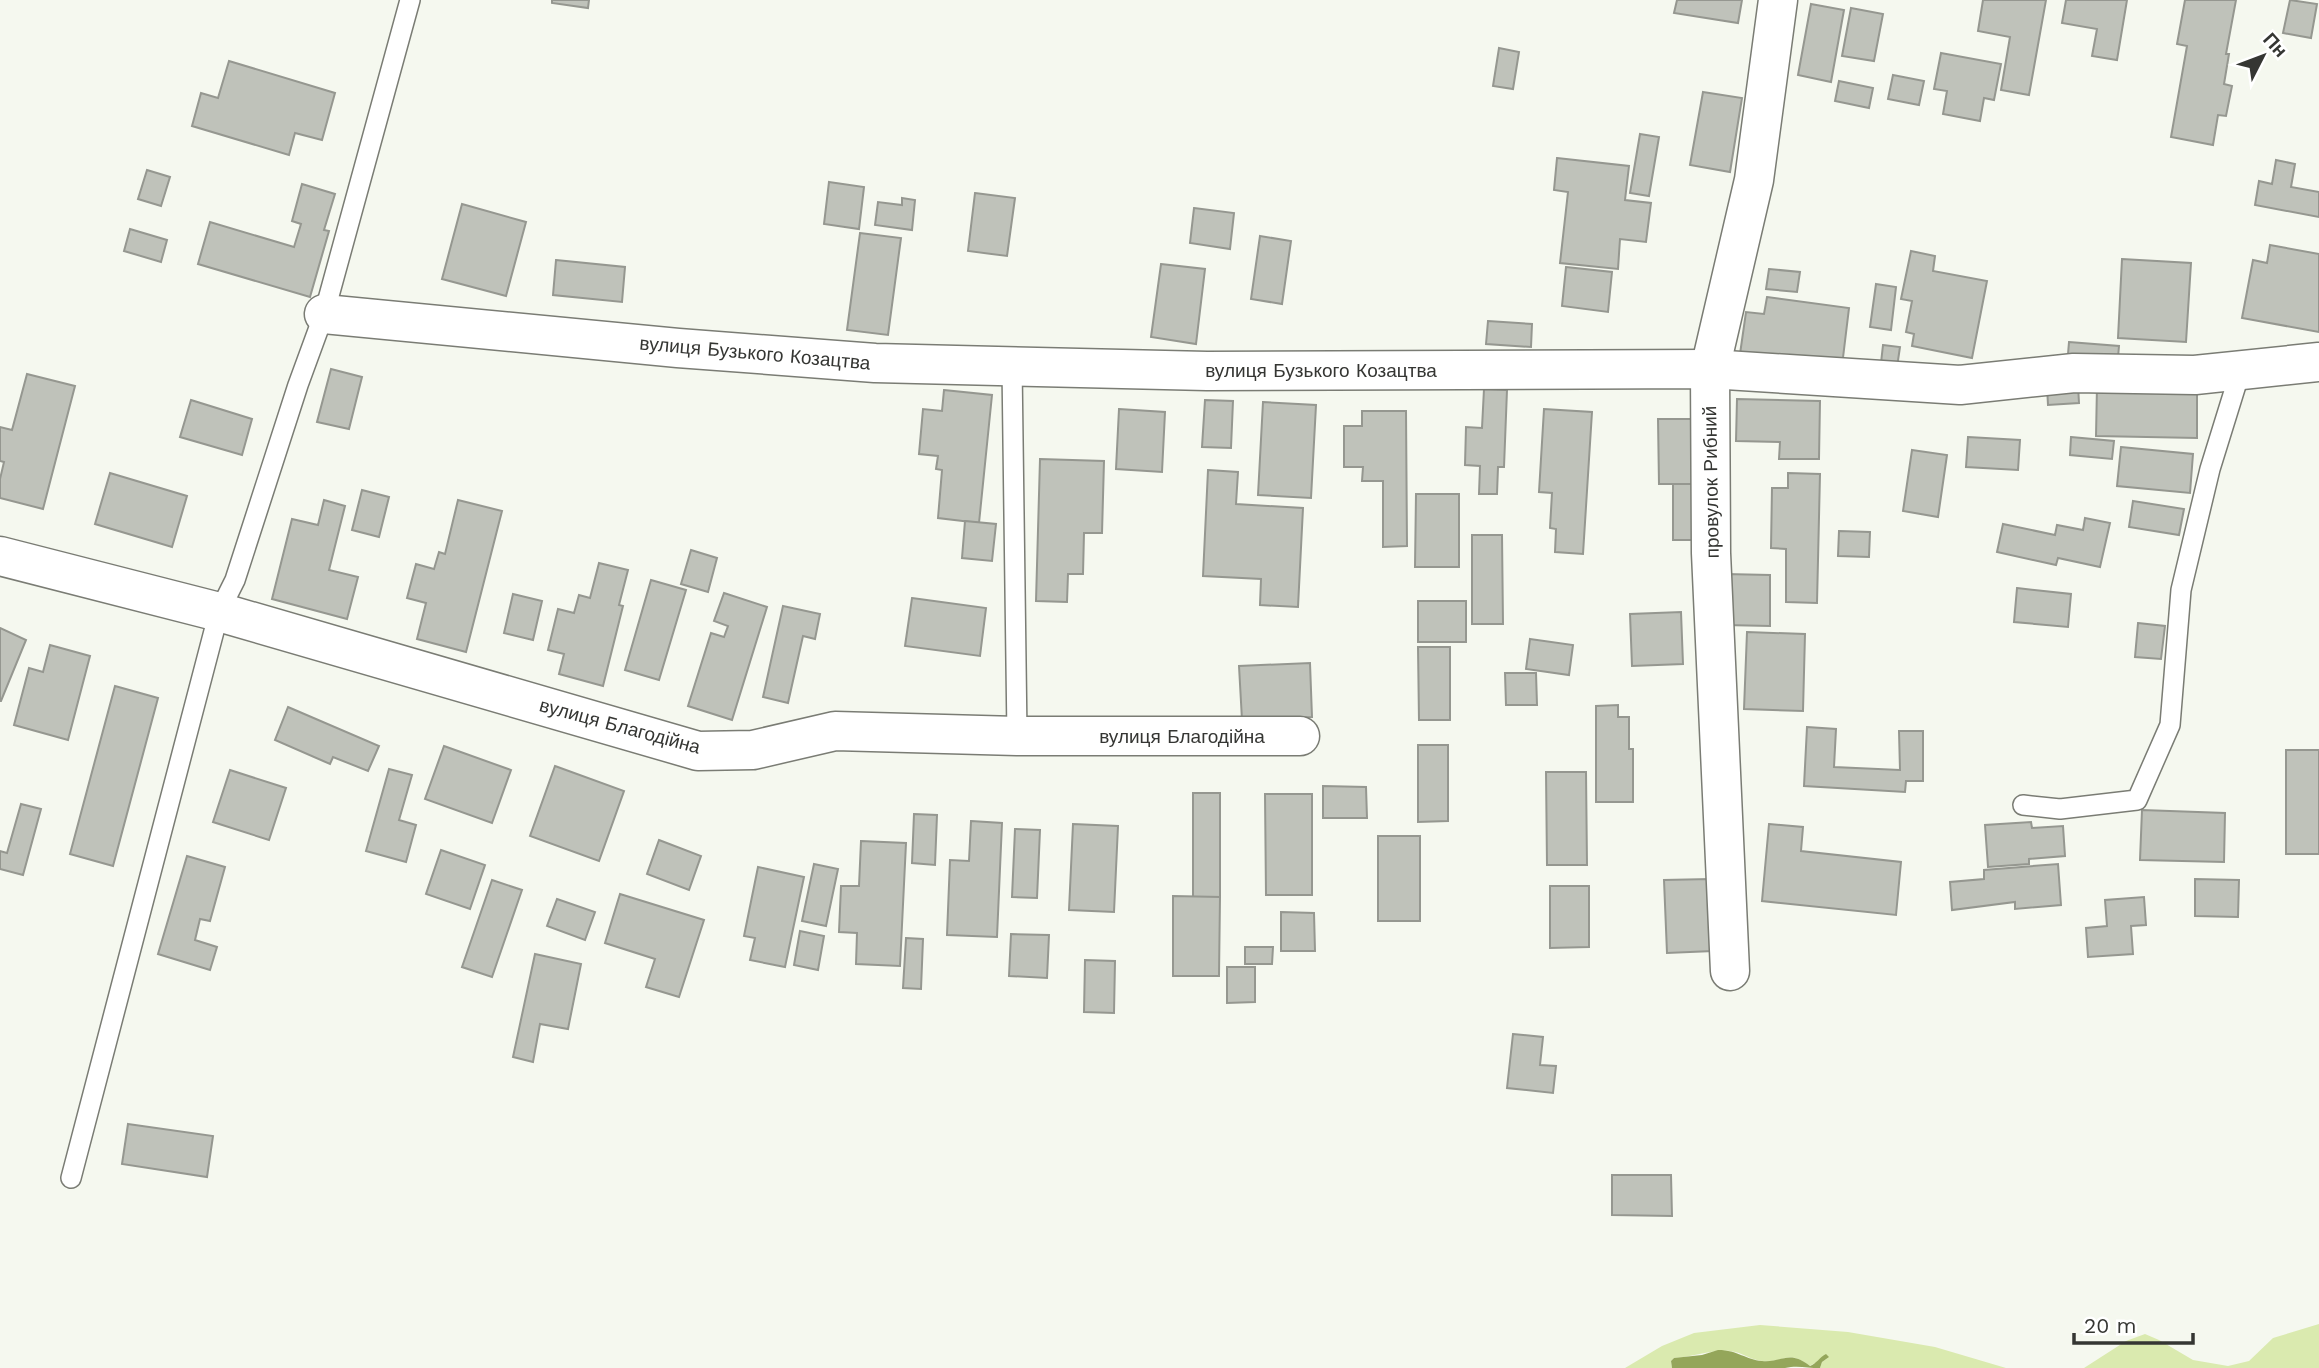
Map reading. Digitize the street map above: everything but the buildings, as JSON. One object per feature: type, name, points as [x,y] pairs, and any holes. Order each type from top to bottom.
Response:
[{"type":"street","name":"провулок Рибний","points":[[1730,971],[1711,553],[1710,369],[1754,180],[1778,0]]},
{"type":"street","name":"вулиця Бузького Козацтва","points":[[324,314],[665,347],[875,363],[1207,371],[1710,369],[1959,385],[2074,373],[2195,375],[2319,362]]},
{"type":"street","name":"вулиця Благодійна","points":[[0,556],[219,612],[698,751],[753,750],[835,732],[1017,736],[1300,736]]},
{"type":"lane","points":[[71,1178],[219,612],[235,580],[298,385],[324,314],[410,0]]},
{"type":"lane","points":[[1013,366],[1017,736]]},
{"type":"lane","points":[[2023,805],[2060,809],[2137,800],[2170,725],[2181,590],[2210,469],[2241,369]]},
{"type":"shaded area","points":[[2319,1324],[2319,1368],[2084,1368],[2126,1341],[2145,1334],[2193,1360],[2228,1366],[2249,1361],[2273,1338]]},
{"type":"shaded area","points":[[1760,1325],[1848,1332],[1935,1347],[2006,1368],[1820,1368],[1822,1362],[1829,1357],[1809,1366],[1791,1357],[1762,1361],[1723,1351],[1674,1358],[1671,1361],[1672,1368],[1625,1368],[1662,1346],[1694,1333]]},
{"type":"shaded area","points":[[1718,1350],[1762,1361],[1791,1357],[1810,1366],[1826,1354],[1829,1357],[1822,1362],[1820,1368],[1672,1368],[1671,1361],[1674,1358]]}]
